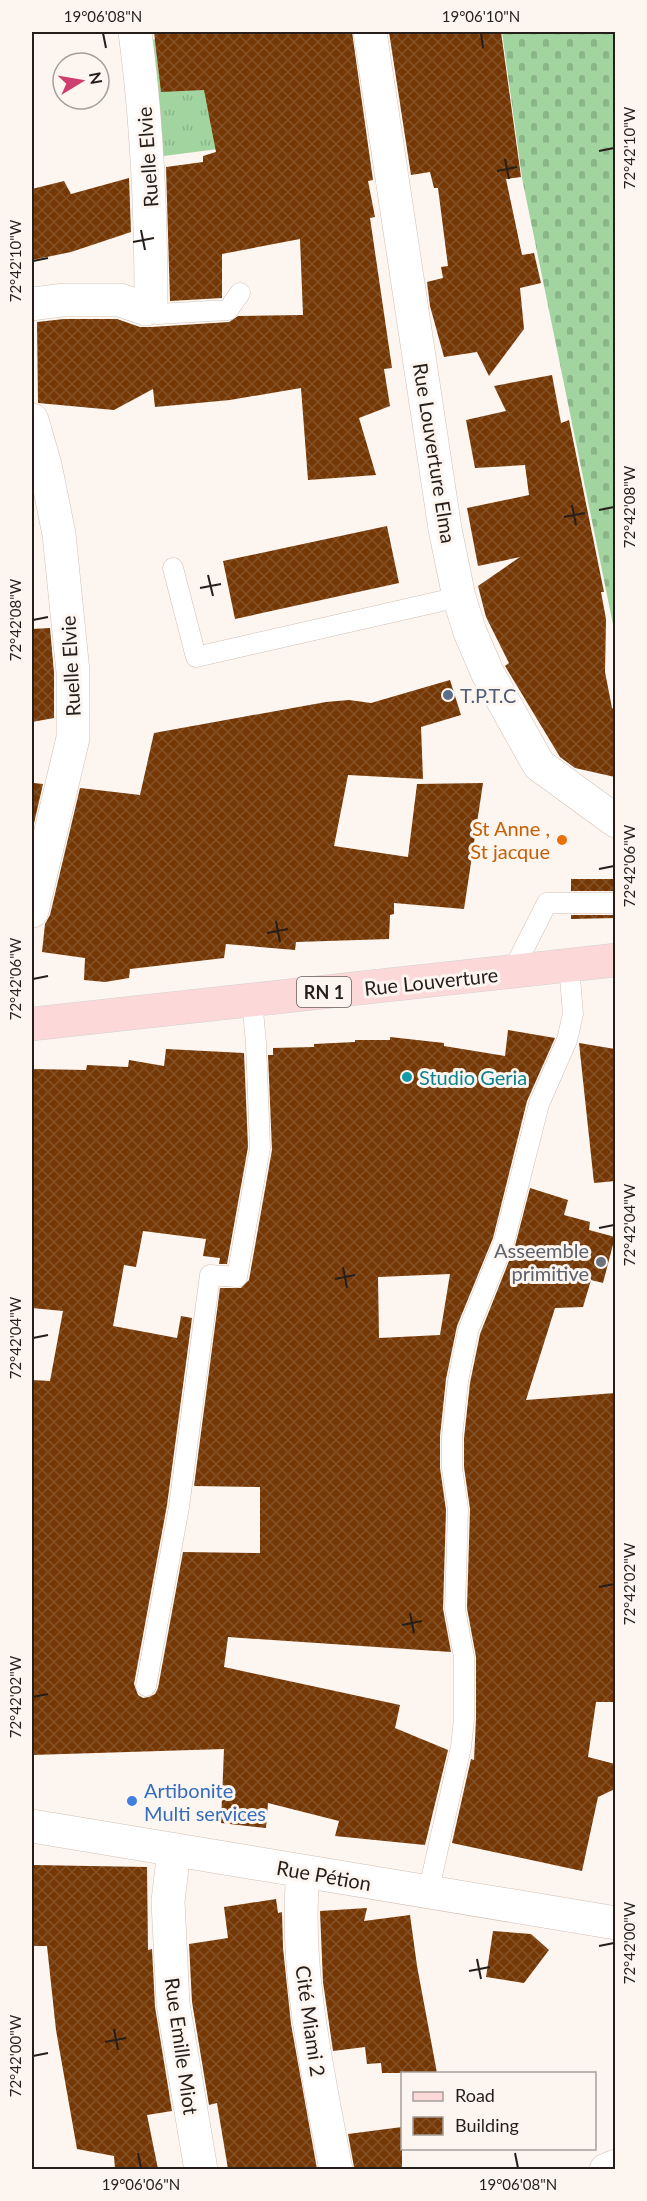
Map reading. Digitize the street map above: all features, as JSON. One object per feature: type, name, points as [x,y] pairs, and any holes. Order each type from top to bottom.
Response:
[{"type":"main road","name":"Rue Louverture","points":[[32,1024],[615,960]]},
{"type":"street","name":"Ruelle Elvie","points":[[135,32],[142,86],[151,219],[150,302],[146,309]]},
{"type":"street","name":"Rue Louverture Elma","points":[[370,32],[445,528],[459,597],[470,632],[488,674],[539,765],[615,821]]},
{"type":"street","points":[[32,304],[63,300],[120,300],[146,309]]},
{"type":"street","name":"Ruelle Elvie","points":[[32,420],[45,465],[42,499],[59,534],[73,672],[73,738],[32,911]]},
{"type":"street","name":"Rue Pétion","points":[[32,1826],[615,1923]]},
{"type":"street","name":"Rue Emille Miot","points":[[174,1851],[168,1901],[173,2004],[201,2169]]},
{"type":"street","name":"Cité Miami 2","points":[[303,1871],[300,1904],[303,1962],[317,2066],[336,2169]]},
{"type":"street","points":[[606,2169],[615,2166]]},
{"type":"lane","points":[[146,309],[157,314],[228,310],[240,293]]},
{"type":"lane","points":[[173,568],[196,657],[459,597]]},
{"type":"lane","points":[[512,972],[547,903],[615,903]]},
{"type":"lane","points":[[428,1893],[461,1747],[464,1719],[464,1657],[455,1609],[459,1509],[452,1468],[452,1437],[458,1381],[468,1331],[504,1242],[539,1104],[567,1040],[573,1014],[569,965]]},
{"type":"lane","points":[[146,1686],[179,1507],[210,1275],[237,1277],[260,1149],[252,1000]]},
{"type":"green space","points":[[502,32],[615,32],[615,634],[522,178]]},
{"type":"green space","points":[[214,33],[218,149],[156,157],[150,40]]},
{"type":"building","points":[[154,32],[352,32],[373,180],[368,181],[375,217],[370,218],[392,368],[384,369],[390,406],[359,418],[376,475],[308,480],[301,388],[230,400],[155,407],[153,389],[114,410],[38,403],[37,322],[64,319],[117,319],[140,327],[151,327],[229,322],[238,316],[303,315],[300,239],[222,254],[222,298],[170,301],[166,167],[203,162],[203,156],[216,152],[204,90],[161,92]]},
{"type":"building","points":[[389,32],[501,32],[521,177],[506,179],[522,255],[534,253],[541,283],[520,288],[524,329],[489,376],[477,352],[444,357],[430,306],[427,282],[443,278],[441,267],[448,266],[438,188],[434,188],[430,172],[411,175]]},
{"type":"building","points":[[129,178],[131,232],[71,252],[32,260],[32,189],[64,181],[71,194]]},
{"type":"building","points":[[552,375],[561,423],[569,420],[604,592],[601,592],[606,619],[605,672],[612,708],[615,709],[615,777],[575,768],[560,757],[505,666],[509,663],[486,617],[478,586],[520,557],[478,566],[467,508],[529,495],[525,465],[475,468],[466,420],[506,411],[494,386]]},
{"type":"building","points":[[387,526],[399,583],[235,619],[223,561]]},
{"type":"building","points":[[50,628],[54,673],[54,718],[32,722],[32,629]]},
{"type":"building","points":[[450,680],[461,715],[421,727],[423,779],[348,775],[334,846],[408,857],[417,784],[483,783],[464,909],[394,903],[394,914],[390,915],[389,939],[296,942],[295,950],[226,944],[224,958],[130,969],[129,978],[105,982],[84,980],[85,958],[42,952],[45,924],[50,915],[80,788],[140,795],[154,733],[326,702],[349,700],[371,703]]},
{"type":"building","points":[[34,783],[43,784],[32,832],[32,799]]},
{"type":"building","points":[[571,879],[615,879],[615,891],[571,891]]},
{"type":"building","points":[[571,915],[615,915],[615,918],[571,919]]},
{"type":"building","points":[[508,1030],[555,1038],[527,1101],[493,1238],[457,1326],[446,1379],[440,1436],[440,1468],[446,1510],[443,1609],[451,1652],[228,1637],[224,1667],[400,1705],[395,1728],[448,1750],[425,1845],[335,1836],[339,1821],[268,1803],[266,1828],[221,1823],[224,1749],[32,1755],[32,1380],[50,1381],[63,1311],[32,1308],[32,1069],[86,1070],[87,1065],[128,1067],[129,1060],[164,1066],[166,1049],[244,1053],[248,1147],[227,1264],[219,1264],[220,1258],[203,1256],[206,1239],[143,1231],[136,1267],[124,1265],[113,1326],[177,1338],[181,1316],[192,1318],[167,1505],[134,1684],[138,1695],[143,1698],[155,1694],[158,1688],[183,1552],[260,1553],[260,1487],[194,1486],[220,1288],[241,1288],[249,1280],[272,1150],[268,1055],[273,1055],[273,1048],[314,1047],[314,1044],[355,1042],[355,1040],[390,1040],[390,1037],[444,1043],[444,1046],[505,1056]],"holes":[[[450,1274],[440,1335],[379,1338],[378,1277]]]},
{"type":"building","points":[[579,1043],[615,1049],[615,1181],[594,1183]]},
{"type":"building","points":[[530,1188],[568,1200],[564,1215],[590,1222],[589,1230],[615,1237],[603,1283],[591,1280],[583,1307],[555,1308],[526,1400],[615,1393],[615,1702],[596,1702],[588,1757],[615,1764],[615,1789],[598,1797],[582,1871],[452,1843],[471,1759],[474,1760],[476,1719],[476,1657],[467,1608],[470,1509],[464,1467],[464,1438],[470,1383],[480,1334],[515,1246]]},
{"type":"building","points":[[32,1865],[147,1867],[148,1950],[152,1949],[155,2007],[172,2111],[147,2115],[158,2169],[115,2169],[114,2156],[77,2149],[56,2030],[47,1946],[32,1946]]},
{"type":"building","points":[[276,1899],[278,1913],[282,1912],[283,1948],[291,2024],[317,2169],[228,2169],[217,2103],[209,2105],[192,2002],[189,1944],[228,1938],[224,1907]]},
{"type":"building","points":[[367,1908],[364,1921],[410,1915],[437,2072],[382,2073],[381,2063],[367,2064],[365,2047],[333,2051],[323,1982],[320,1911]]},
{"type":"building","points":[[493,1931],[531,1934],[549,1950],[524,1983],[486,1977]]},
{"type":"building","points":[[401,2127],[402,2169],[354,2167],[348,2134]]},
{"type":"place","name":"T.P.T.C","points":[[448,695]]},
{"type":"place","name":"St Anne , St jacque","points":[[562,840]]},
{"type":"place","name":"Studio Geria","points":[[407,1077]]},
{"type":"place","name":"Asseemble primitive","points":[[601,1262]]},
{"type":"place","name":"Artibonite Multi services","points":[[132,1801]]}]
